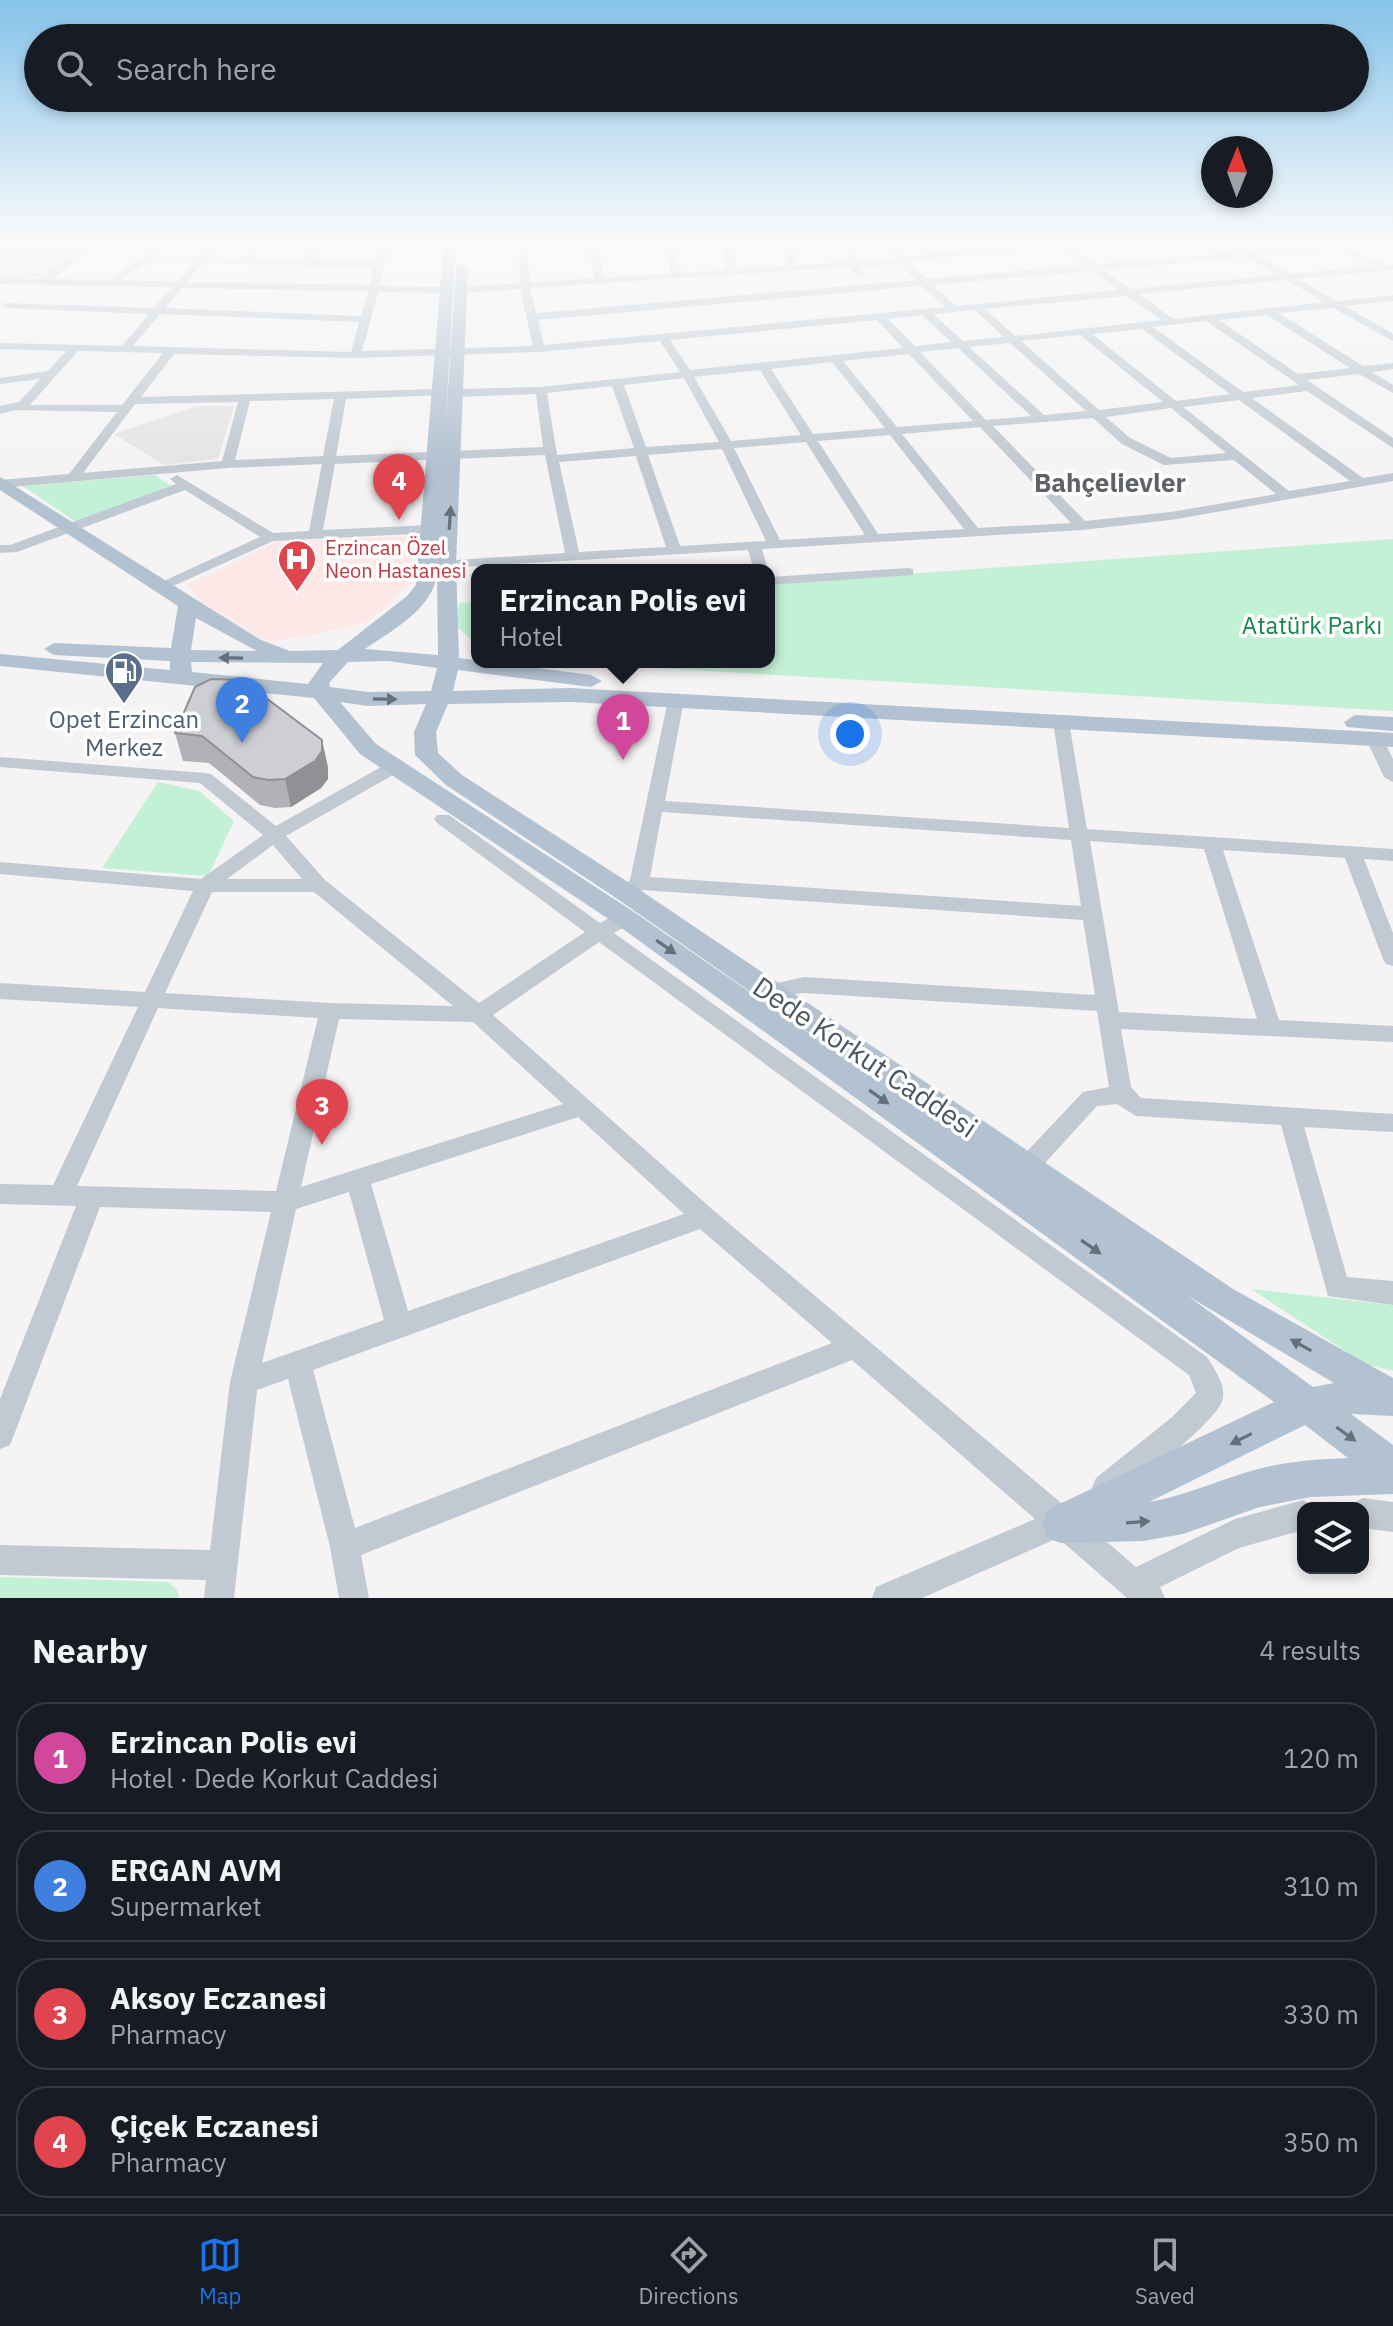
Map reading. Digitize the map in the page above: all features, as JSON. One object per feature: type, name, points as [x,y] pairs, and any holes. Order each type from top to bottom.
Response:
[{"type":"main road","points":[[320,692],[318,682],[344,656],[391,623],[415,602],[426,586],[431,529],[445,455],[447,393],[441,355],[449,315]]},
{"type":"main road","points":[[447,393],[459,354],[456,315]]},
{"type":"main road","name":"Dede Korkut Caddesi","points":[[445,455],[449,662],[425,732],[427,755],[454,780],[1221,1300],[1393,1399]]},
{"type":"main road","points":[[1,483],[254,644],[298,656]]},
{"type":"main road","points":[[180,666],[188,604]]},
{"type":"main road","points":[[0,645],[180,666],[368,699],[570,695],[1384,740]]},
{"type":"main road","points":[[0,660],[180,666],[298,656],[388,655],[471,665]]},
{"type":"main road","points":[[489,668],[570,680],[1393,724]]},
{"type":"main road","name":"Dede Korkut Caddesi","points":[[320,692],[368,749],[394,767],[630,897],[1305,1406],[1393,1468]]},
{"type":"main road","points":[[1061,1524],[1305,1406],[1362,1395],[1393,1399]]},
{"type":"main road","points":[[1061,1524],[1143,1522],[1183,1515],[1260,1488],[1298,1480],[1393,1475]]},
{"type":"street","points":[[126,348],[154,315]]},
{"type":"street","points":[[232,315],[364,319]]},
{"type":"street","points":[[356,355],[365,315]]},
{"type":"street","points":[[0,346],[441,355],[665,340],[703,317],[718,315]]},
{"type":"street","points":[[539,349],[531,317],[881,318],[920,315]]},
{"type":"street","points":[[928,315],[1041,419]]},
{"type":"street","points":[[986,315],[1126,441],[1169,462],[1235,456]]},
{"type":"street","points":[[1161,315],[1172,323]]},
{"type":"street","points":[[21,405],[20,408],[541,390],[1248,315]]},
{"type":"street","points":[[1274,315],[1393,390]]},
{"type":"street","points":[[1352,315],[1393,338]]},
{"type":"street","points":[[881,318],[1082,526]]},
{"type":"street","points":[[1210,319],[1393,444]]},
{"type":"street","points":[[1146,327],[1360,482]]},
{"type":"street","points":[[1379,330],[1393,328]]},
{"type":"street","points":[[1084,333],[1286,495]]},
{"type":"street","points":[[665,340],[728,444],[775,544]]},
{"type":"street","points":[[0,410],[21,405],[76,347]]},
{"type":"street","points":[[73,477],[172,349]]},
{"type":"street","points":[[836,359],[974,532]]},
{"type":"street","points":[[1296,378],[1393,366]]},
{"type":"street","points":[[764,367],[874,538]]},
{"type":"street","points":[[0,381],[51,374]]},
{"type":"street","points":[[617,382],[675,551]]},
{"type":"street","points":[[1,483],[329,459],[641,452],[985,425],[1310,387]]},
{"type":"street","points":[[541,390],[551,455],[573,556]]},
{"type":"street","points":[[315,534],[341,395]]},
{"type":"street","points":[[228,464],[245,398]]},
{"type":"street","points":[[162,469],[270,537]]},
{"type":"street","points":[[446,564],[554,564],[573,556],[1082,526],[1171,516],[1393,477]]},
{"type":"street","points":[[0,549],[12,549],[186,485]]},
{"type":"street","points":[[162,587],[270,537],[431,529]]},
{"type":"street","points":[[754,545],[759,564]]},
{"type":"street","points":[[775,581],[908,572]]},
{"type":"street","points":[[1,993],[330,1011],[478,1014],[598,933],[630,897],[676,700]]},
{"type":"street","points":[[1061,722],[1123,1094],[1136,1107],[1393,1123]]},
{"type":"street","points":[[1384,740],[1393,777]]},
{"type":"street","points":[[0,762],[205,778],[275,835],[318,885],[478,1014],[704,1217],[1142,1591],[1235,1534],[1297,1517]]},
{"type":"street","points":[[60,1196],[205,886],[275,835],[394,767]]},
{"type":"street","points":[[653,806],[1393,855]]},
{"type":"street","points":[[443,819],[1198,1366],[1208,1384],[1210,1398],[1181,1428],[1061,1524],[887,1598]]},
{"type":"street","points":[[1212,844],[1271,1028]]},
{"type":"street","points":[[1352,852],[1393,959]]},
{"type":"street","points":[[0,868],[205,886],[318,885]]},
{"type":"street","points":[[630,897],[1094,914]]},
{"type":"street","points":[[774,995],[784,988],[804,985],[1271,1028],[1393,1034]]},
{"type":"street","points":[[219,1598],[244,1382],[330,1011]]},
{"type":"street","points":[[1027,1167],[1091,1098],[1123,1094]]},
{"type":"street","points":[[0,1194],[285,1202],[581,1107]]},
{"type":"street","points":[[1290,1116],[1337,1288],[1393,1293]]},
{"type":"street","points":[[357,1178],[399,1325]]},
{"type":"street","points":[[0,1435],[91,1198]]},
{"type":"street","points":[[244,1382],[704,1217]]},
{"type":"street","points":[[345,1547],[855,1346]]},
{"type":"street","points":[[297,1361],[345,1547],[354,1598]]},
{"type":"street","points":[[1369,1514],[1393,1517]]},
{"type":"street","points":[[0,1560],[223,1565]]},
{"type":"shaded area","points":[[196,406],[234,406],[218,459],[164,465],[114,434]]},
{"type":"shaded area","name":"Erzincan Özel Neon Hastanesi","points":[[421,536],[412,577],[394,600],[367,622],[316,634],[275,641],[258,637],[202,602],[187,585],[278,541]]},
{"type":"green space","points":[[155,475],[171,486],[76,522],[23,486]]},
{"type":"green space","name":"Atatürk Parkı","points":[[1393,539],[1393,711],[657,668],[775,668],[775,584]]},
{"type":"green space","points":[[471,602],[471,640],[456,626],[459,603]]},
{"type":"green space","points":[[158,782],[199,791],[234,821],[208,876],[102,868]]},
{"type":"green space","points":[[1251,1289],[1393,1305],[1393,1371],[1365,1364]]},
{"type":"green space","points":[[0,1577],[168,1582],[177,1590],[179,1598],[0,1598]]},
{"type":"building","points":[[211,679],[242,680],[322,740],[322,751],[315,761],[285,779],[253,777],[202,736],[175,733],[195,687]]},
{"type":"place","name":"Çiçek Eczanesi","points":[[399,520]]},
{"type":"place","name":"Erzincan Özel Neon Hastanesi","points":[[297,593]]},
{"type":"place","name":"Opet Erzincan Merkez","points":[[124,705]]},
{"type":"place","name":"ERGAN AVM","points":[[242,743]]},
{"type":"place","name":"Erzincan Polis evi","points":[[623,760]]},
{"type":"place","name":"Aksoy Eczanesi","points":[[322,1145]]},
{"type":"district","name":"Bahçelievler","points":[[1110,483]]}]
